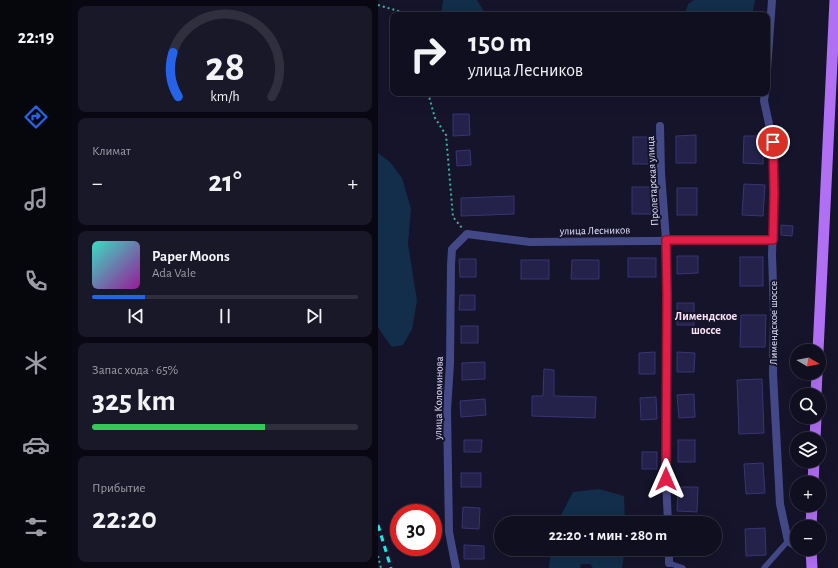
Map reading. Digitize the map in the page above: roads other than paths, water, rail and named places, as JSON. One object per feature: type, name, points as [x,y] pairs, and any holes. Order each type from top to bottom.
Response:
[{"type":"main road","points":[[818,344],[835,0]]},
{"type":"main road","points":[[811,556],[812,568]]},
{"type":"street","points":[[770,28],[772,0]]},
{"type":"street","name":"Лимендское шоссе","points":[[765,96],[764,101],[773,142],[773,374],[780,504],[788,541]]},
{"type":"street","name":"Пролетарская улица","points":[[660,126],[661,173],[666,240],[666,479],[668,516]]},
{"type":"street","name":"улица Лесников","points":[[467,234],[530,242],[773,240]]},
{"type":"street","name":"улица Коломинова","points":[[456,568],[449,532],[446,410],[450,363],[452,249],[467,234]]},
{"type":"street","points":[[670,556],[670,563]]},
{"type":"lane","points":[[764,568],[788,541]]},
{"type":"lane","points":[[670,563],[683,568]]},
{"type":"water","points":[[443,0],[477,0],[484,12],[441,12]]},
{"type":"water","points":[[694,0],[755,0],[753,12],[686,12],[688,4]]},
{"type":"water","points":[[378,153],[390,162],[402,178],[411,209],[408,244],[417,301],[412,329],[403,345],[392,347],[378,327]]},
{"type":"water","points":[[599,489],[624,496],[625,516],[561,516],[573,492]]},
{"type":"water","points":[[550,556],[624,556],[622,568],[593,568],[590,564],[581,564],[580,568],[549,568]]},
{"type":"railway","points":[[378,525],[391,568]]},
{"type":"district","name":"Лимендское шоссе","points":[[706,323]]}]
